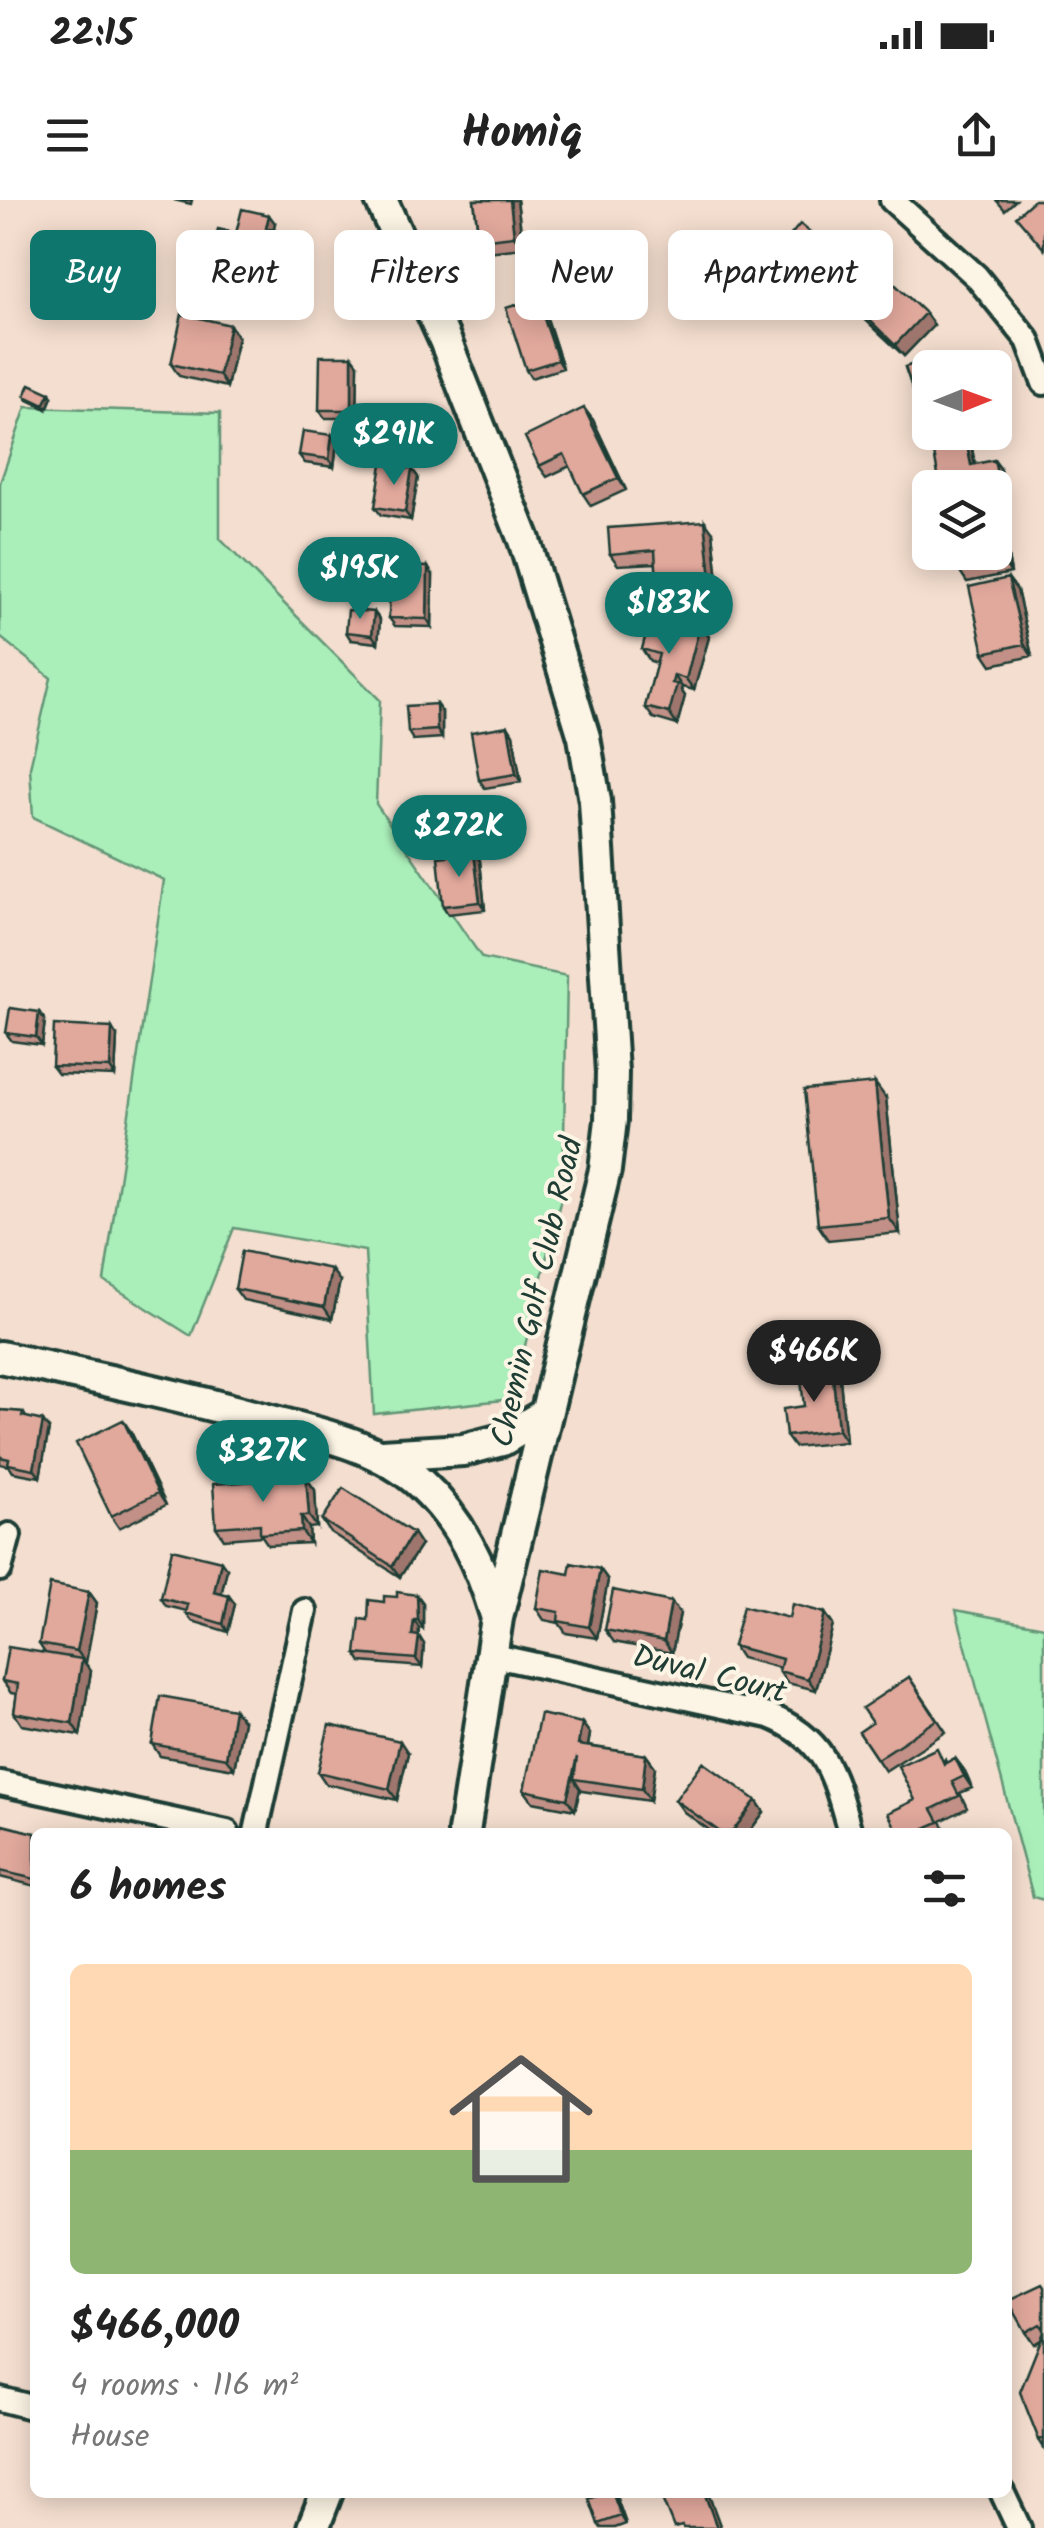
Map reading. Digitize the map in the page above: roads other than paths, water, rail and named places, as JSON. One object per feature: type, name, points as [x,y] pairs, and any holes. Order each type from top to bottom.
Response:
[{"type":"street","name":"Chemin Golf Club Road","points":[[382,200],[444,340],[524,540],[584,737],[595,801],[612,1072],[604,1170],[497,1618],[465,1828]]},
{"type":"street","points":[[892,200],[976,276],[1028,340],[1044,383]]},
{"type":"street","points":[[0,1356],[231,1410],[382,1455],[419,1482],[445,1508],[484,1577],[497,1618]]},
{"type":"street","points":[[382,1455],[463,1450],[502,1440],[544,1415]]},
{"type":"street","points":[[0,1569],[9,1535]]},
{"type":"street","points":[[257,1828],[305,1611]]},
{"type":"street","name":"Duval Court","points":[[490,1655],[769,1716],[789,1724],[823,1755],[849,1828]]},
{"type":"street","points":[[0,1783],[208,1828]]},
{"type":"street","points":[[0,2399],[30,2407]]},
{"type":"street","points":[[313,2528],[325,2498]]},
{"type":"street","points":[[1005,2498],[1020,2528]]}]
